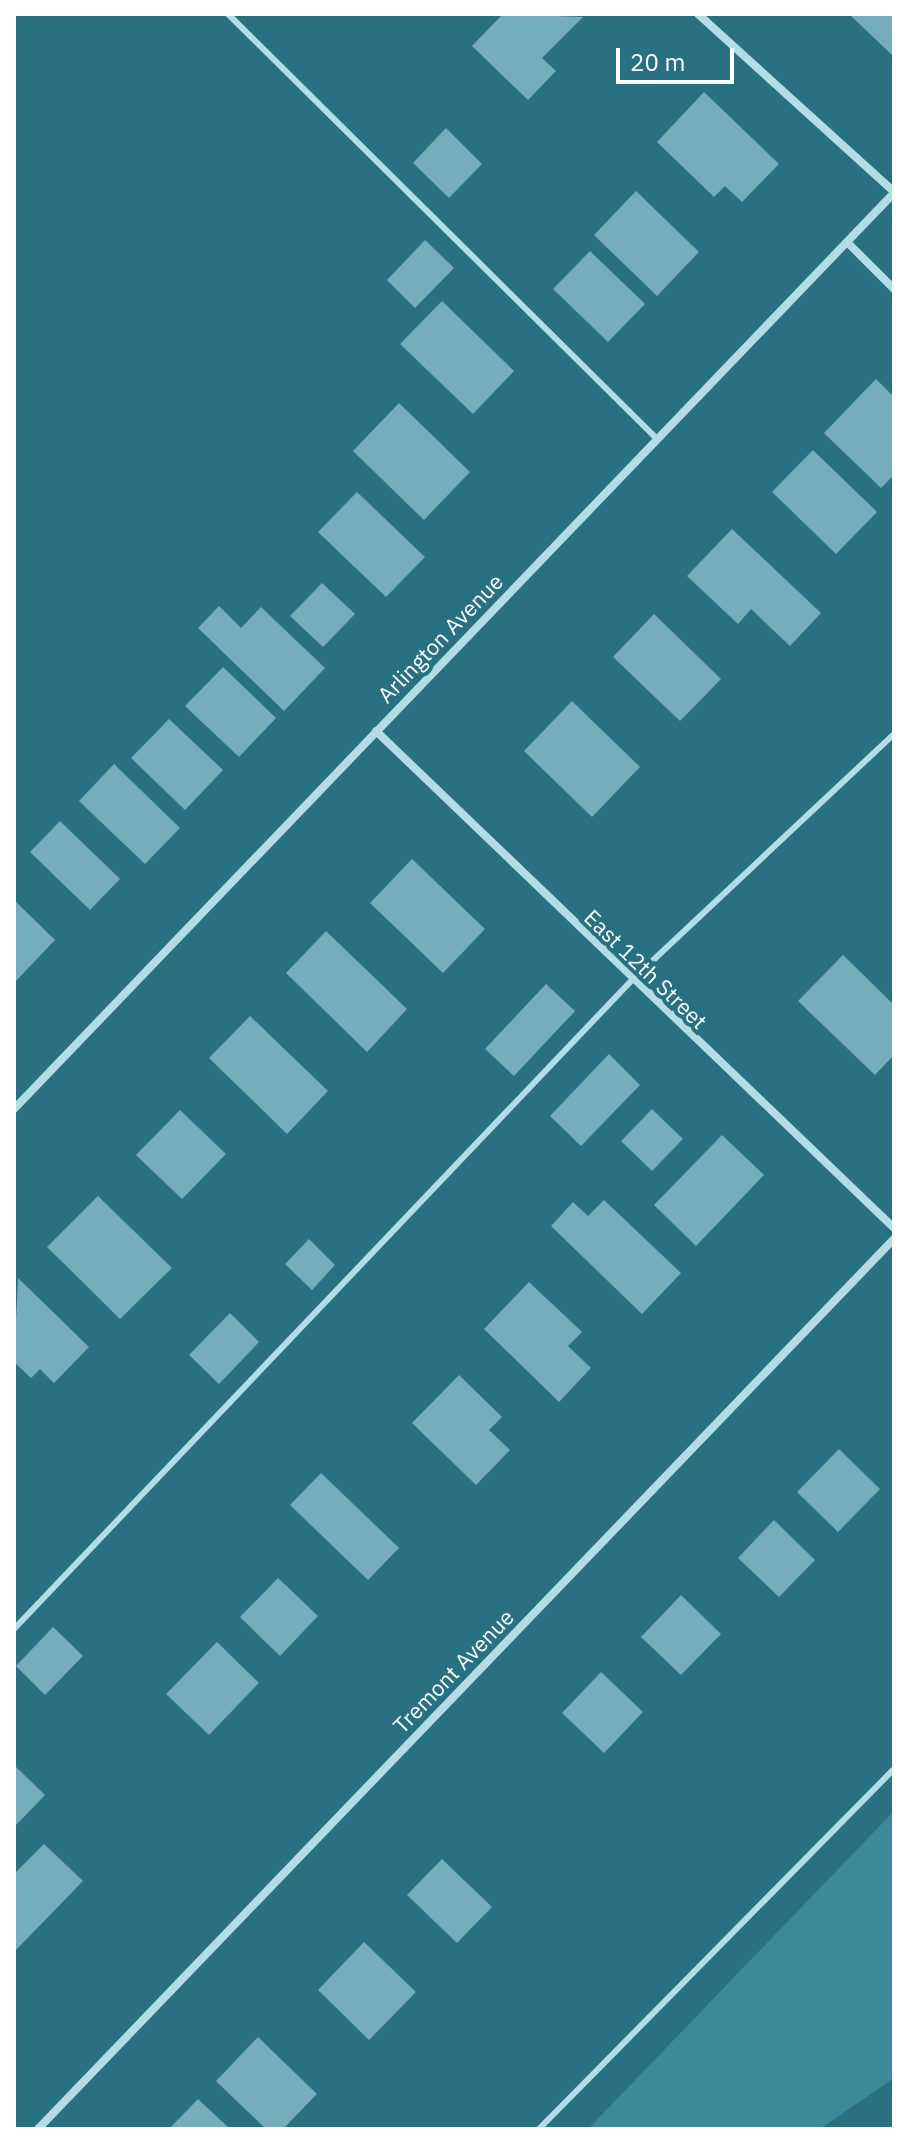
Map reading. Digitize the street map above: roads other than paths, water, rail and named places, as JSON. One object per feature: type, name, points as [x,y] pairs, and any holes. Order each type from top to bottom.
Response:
[{"type":"street","points":[[698,14],[894,192]]},
{"type":"street","name":"Arlington Avenue","points":[[14,1109],[655,437],[894,192]]},
{"type":"street","points":[[847,242],[894,289]]},
{"type":"street","name":"East 12th Street","points":[[376,731],[631,981],[894,1228]]},
{"type":"street","name":"Tremont Avenue","points":[[38,2129],[894,1239]]},
{"type":"lane","points":[[228,14],[655,437]]},
{"type":"lane","points":[[14,1629],[631,981],[894,734]]},
{"type":"lane","points":[[539,2129],[894,1769]]}]
